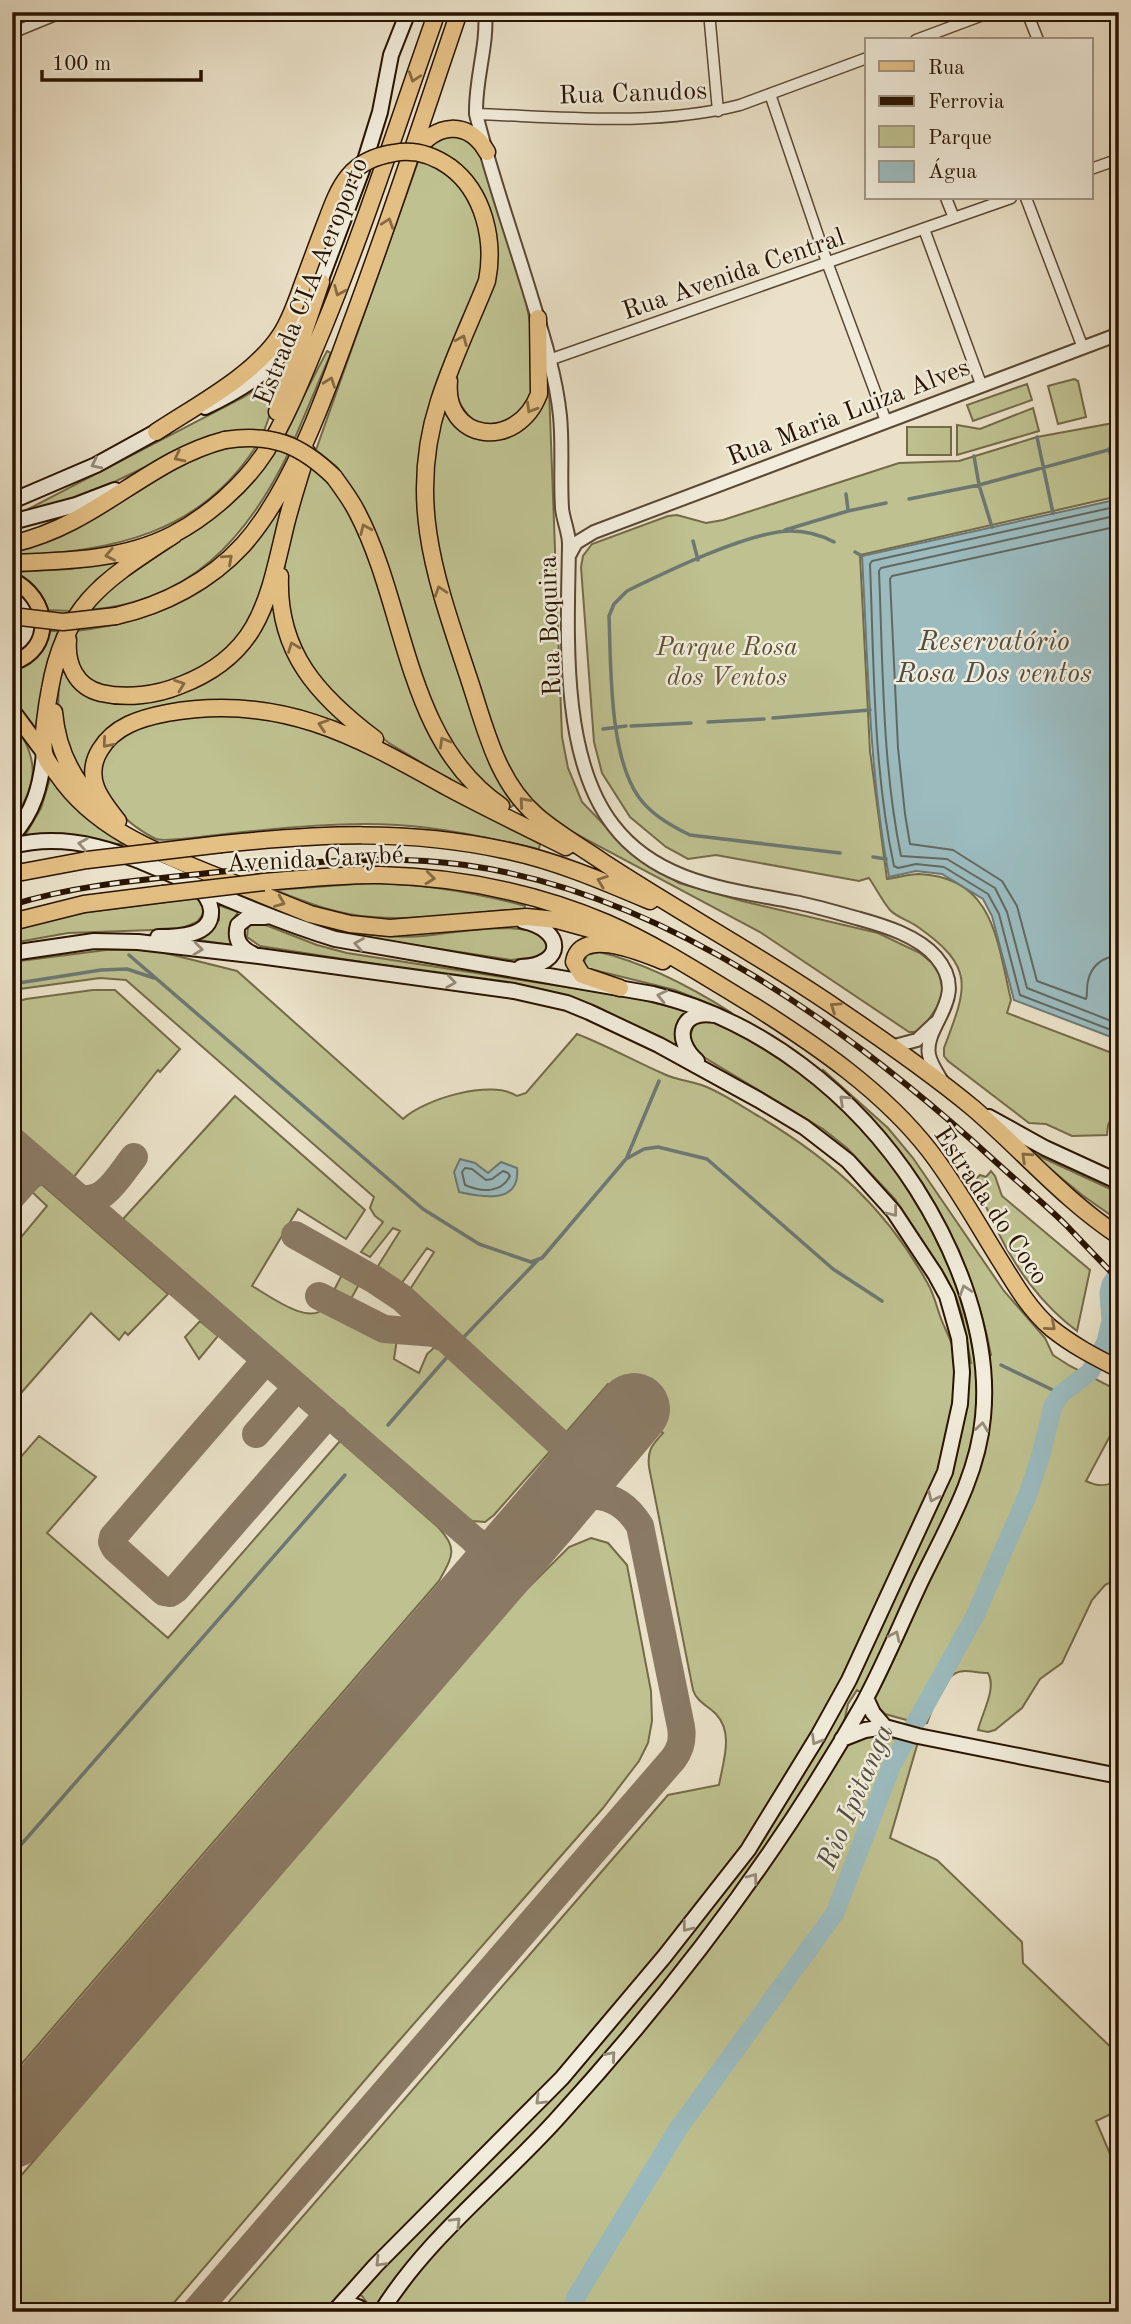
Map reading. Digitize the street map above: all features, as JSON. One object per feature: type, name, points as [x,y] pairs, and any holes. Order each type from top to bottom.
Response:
[{"type":"highway","name":"Estrada CIA Aeroporto","points":[[12,563],[104,557],[141,548],[175,534],[206,512],[255,467],[267,451],[298,388],[347,271],[437,12]]},
{"type":"highway","name":"Estrada CIA Aeroporto","points":[[320,408],[408,164],[458,12]]},
{"type":"highway","points":[[408,164],[425,140],[447,130],[462,130],[473,134],[487,152]]},
{"type":"highway","points":[[235,487],[270,429],[336,192],[351,172],[379,156],[401,152],[424,154],[450,167],[468,183],[478,200],[490,254],[487,281],[451,367],[430,436],[426,471],[426,525],[436,580],[480,712],[502,771],[521,800],[549,825],[709,929]]},
{"type":"highway","points":[[156,432],[239,376],[262,357],[281,333],[313,280]]},
{"type":"highway","points":[[451,367],[449,394],[459,418],[472,428],[487,433],[514,427],[528,416],[539,394],[538,318]]},
{"type":"highway","points":[[71,624],[68,661],[76,677],[85,686],[101,692],[132,695],[174,688],[209,672],[233,655],[255,626],[268,598],[320,408]]},
{"type":"highway","points":[[12,616],[63,622],[116,616],[171,598],[203,579],[232,556],[268,511],[320,408]]},
{"type":"highway","points":[[12,544],[42,535],[72,521],[135,481],[192,450],[225,440],[252,437],[288,444],[314,458],[334,477],[357,511],[368,536],[420,692],[439,735],[473,784],[547,837]]},
{"type":"highway","points":[[175,534],[99,587],[71,624],[57,658],[47,705],[44,753],[65,785],[91,813],[120,833],[172,858],[310,914],[350,924],[402,928],[541,918],[653,946]]},
{"type":"highway","points":[[281,548],[281,602],[285,624],[306,674],[345,717],[407,764]]},
{"type":"highway","points":[[57,658],[54,710],[60,746],[70,768],[83,789],[118,821],[172,858]]},
{"type":"highway","points":[[118,821],[97,794],[93,778],[94,762],[111,737],[132,723],[150,716],[182,710],[216,708],[284,714],[339,730],[489,809],[617,871]]},
{"type":"highway","name":"Avenida Carybé","points":[[12,874],[87,860],[296,836],[385,834],[493,848],[610,884],[709,929]]},
{"type":"highway","name":"Avenida Carybé","points":[[12,922],[84,904],[264,882],[379,875],[461,882],[511,892],[587,915],[653,946],[726,989]]},
{"type":"highway","name":"Estrada do Coco","points":[[709,929],[796,981],[891,1047],[971,1107],[1075,1204],[1117,1235]]},
{"type":"highway","points":[[620,988],[582,975],[574,961],[578,951],[594,942],[635,951],[684,969],[726,989]]},
{"type":"highway","name":"Estrada do Coco","points":[[726,989],[832,1059],[913,1132],[950,1179],[1026,1302],[1050,1327],[1080,1350],[1119,1369]]},
{"type":"main road","points":[[313,280],[370,145],[391,55],[408,12]]},
{"type":"main road","points":[[12,501],[96,465],[156,432]]},
{"type":"main road","points":[[12,522],[76,505],[135,481]]},
{"type":"main road","points":[[12,580],[35,597],[40,606],[43,624],[41,636],[33,649],[23,659],[12,663]]},
{"type":"main road","points":[[12,710],[44,753],[42,776],[35,800],[23,823],[12,835]]},
{"type":"main road","points":[[12,846],[47,841],[88,844],[132,857],[276,920],[335,939],[620,988],[695,1005],[726,1019],[780,1050],[818,1078],[853,1109],[890,1150],[940,1230],[957,1266],[975,1323],[982,1356],[984,1415],[968,1484],[866,1698],[842,1739],[765,1862],[670,1987],[555,2120],[419,2260],[381,2312]]},
{"type":"main road","points":[[12,953],[128,937],[174,937],[201,930],[210,919],[211,908],[205,895],[192,884]]},
{"type":"main road","points":[[259,956],[239,944],[238,925],[254,916],[276,920]]},
{"type":"main road","points":[[489,920],[515,920],[534,924],[547,931],[554,941],[553,953],[547,962],[536,966],[499,969]]},
{"type":"main road","points":[[94,941],[138,942],[259,956],[514,991],[567,1003],[622,1026],[804,1127],[848,1161],[894,1212],[936,1274],[947,1296],[957,1328],[962,1372],[955,1432],[945,1472],[849,1680],[818,1737],[748,1850],[664,1957],[562,2078],[376,2265],[334,2312]]},
{"type":"main road","points":[[715,1076],[688,1053],[682,1035],[686,1024],[696,1016],[706,1014],[726,1019]]},
{"type":"main road","points":[[971,1107],[1045,1148],[1116,1180]]},
{"type":"main road","points":[[866,1698],[873,1713],[888,1727]]},
{"type":"main road","points":[[842,1739],[865,1730],[888,1727],[918,1736],[1119,1776]]},
{"type":"main road","points":[[334,2312],[350,2305],[365,2312]]},
{"type":"street","points":[[12,33],[63,12]]},
{"type":"street","name":"Rua Boquira","points":[[485,12],[485,34],[476,85],[476,114],[538,318],[560,415],[564,520],[569,539],[571,677],[579,748],[592,789],[614,826],[650,860],[688,879],[873,922],[918,943],[936,958],[945,974],[948,997],[929,1052],[946,1089]]},
{"type":"street","points":[[709,12],[718,111]]},
{"type":"street","points":[[920,38],[991,12]]},
{"type":"street","points":[[1027,12],[1037,38]]},
{"type":"street","name":"Rua Canudos","points":[[476,114],[594,119],[718,111],[865,59]]},
{"type":"street","points":[[770,94],[827,262],[886,421]]},
{"type":"street","points":[[1092,169],[1119,159]]},
{"type":"street","points":[[947,200],[954,218]]},
{"type":"street","name":"Rua Avenida Central","points":[[549,360],[1005,200]]},
{"type":"street","points":[[1027,200],[1083,348]]},
{"type":"street","points":[[924,229],[981,384]]},
{"type":"street","name":"Rua Maria Luiza Alves","points":[[568,562],[573,547],[593,532],[1119,334]]},
{"type":"street","points":[[564,520],[576,533],[593,532]]},
{"type":"street","points":[[891,1047],[921,1037],[942,1015]]},
{"type":"green space","points":[[459,134],[479,148],[521,282],[535,359],[533,389],[524,409],[510,420],[493,425],[479,423],[468,415],[458,398],[456,384],[463,354],[489,294],[484,202],[423,146],[427,142]]},
{"type":"green space","points":[[419,159],[445,171],[468,194],[483,238],[482,275],[450,354],[421,524],[515,804],[511,807],[471,771],[443,727],[422,678],[356,496],[337,467],[316,450]]},
{"type":"green space","points":[[327,351],[331,353],[295,438],[284,434]]},
{"type":"green space","points":[[291,355],[263,434],[193,444],[85,496],[13,517],[242,398],[262,386]]},
{"type":"green space","points":[[1074,379],[1078,381],[1086,417],[1058,424],[1048,386]]},
{"type":"green space","points":[[1027,384],[1032,400],[973,421],[967,405]]},
{"type":"green space","points":[[544,389],[549,389],[562,737],[568,768],[582,802],[634,856],[679,883],[742,901],[878,933],[920,953],[932,963],[939,974],[943,990],[939,1004],[923,1028],[909,1032],[760,932],[561,826],[532,803],[518,786],[491,728],[449,601],[434,533],[432,485],[444,406],[490,437]]},
{"type":"green space","points":[[1033,408],[1039,431],[957,455],[957,425],[980,429]]},
{"type":"green space","name":"Parque Rosa dos Ventos","points":[[1119,422],[1119,496],[860,555],[870,751],[887,879],[919,874],[944,878],[963,887],[977,900],[988,916],[996,935],[1011,1000],[1007,1013],[1112,1053],[1110,1082],[1119,1103],[1108,1125],[1107,1135],[1072,1136],[1046,1124],[1029,1123],[944,1056],[944,1048],[961,994],[958,967],[937,941],[890,910],[869,878],[859,881],[716,855],[688,859],[666,847],[630,817],[602,773],[594,742],[581,567],[583,556],[592,544],[668,516],[677,515],[706,523],[723,520],[899,463],[959,461],[1037,437]]},
{"type":"green space","points":[[907,427],[951,427],[951,455],[907,455]]},
{"type":"green space","points":[[232,445],[257,445],[234,475],[208,500],[181,518],[151,532],[119,542],[85,549],[12,556],[12,551],[180,463]]},
{"type":"green space","points":[[276,447],[289,452],[272,483],[234,538],[210,561],[185,580],[156,595],[123,605],[87,610],[102,593],[220,513],[236,498]]},
{"type":"green space","points":[[310,467],[331,484],[356,525],[467,786],[465,789],[389,743],[354,717],[314,677],[286,612],[284,578],[286,553]]},
{"type":"green space","points":[[286,497],[267,584],[241,637],[195,676],[140,691],[102,687],[79,673],[73,645],[75,631],[142,618],[199,592],[224,574],[246,553]]},
{"type":"green space","points":[[122,561],[96,580],[70,611],[46,610],[34,588],[12,574],[12,572],[71,569]]},
{"type":"green space","points":[[272,599],[340,722],[262,705],[113,729],[91,789],[75,770],[58,712],[59,677],[62,667],[82,690],[195,685]]},
{"type":"green space","points":[[47,631],[58,631],[44,679],[38,732],[12,698],[12,668]]},
{"type":"green space","points":[[242,714],[328,731],[540,844],[539,849],[452,831],[377,824],[296,827],[161,840],[130,823],[109,800],[102,787],[100,773],[103,759],[125,733],[169,719]]},
{"type":"green space","points":[[12,720],[27,746],[33,770],[28,795],[12,822]]},
{"type":"green space","points":[[53,778],[86,815],[126,844],[74,835],[28,837],[26,834],[41,808],[50,779]]},
{"type":"green space","points":[[370,883],[448,890],[525,906],[524,909],[430,917],[373,917],[335,911],[275,890]]},
{"type":"green space","points":[[243,893],[314,921],[367,934],[415,937],[496,928],[534,932],[544,940],[546,952],[537,957],[511,960],[336,933],[286,916],[237,894]]},
{"type":"green space","points":[[197,898],[204,907],[204,913],[197,922],[180,929],[68,933],[12,943],[12,931],[55,918]]},
{"type":"green space","points":[[218,905],[238,912],[230,925],[231,945],[198,940],[219,920]]},
{"type":"green space","points":[[254,923],[347,953],[631,997],[687,1011],[677,1028],[677,1047],[597,1007],[547,991],[260,946],[247,937],[248,927]]},
{"type":"green space","points":[[149,949],[237,971],[403,1119],[441,1098],[458,1094],[491,1090],[505,1091],[517,1096],[526,1093],[577,1034],[669,1076],[716,1091],[811,1151],[856,1188],[876,1209],[912,1257],[928,1284],[959,1367],[971,1363],[956,1297],[895,1199],[847,1148],[823,1129],[697,1053],[689,1039],[694,1025],[709,1021],[723,1025],[795,1068],[834,1100],[869,1136],[900,1176],[926,1219],[948,1264],[964,1312],[975,1362],[991,1355],[968,1274],[951,1235],[930,1199],[881,1131],[821,1072],[823,1070],[888,1128],[913,1158],[1004,1291],[1045,1338],[1053,1355],[1119,1391],[1119,1419],[1086,1481],[1103,1485],[1119,1479],[1119,1578],[1105,1585],[1092,1600],[1062,1663],[1040,1679],[1022,1708],[995,1730],[988,1732],[978,1730],[990,1693],[990,1679],[988,1673],[968,1671],[957,1673],[944,1683],[927,1723],[921,1724],[885,1714],[870,1698],[857,1690],[848,1704],[844,1722],[845,1725],[875,1736],[891,1739],[905,1736],[918,1742],[890,1838],[937,1860],[1022,1942],[1023,1963],[1119,2055],[1119,2090],[1113,2113],[1096,2121],[1119,2175],[1119,2312],[374,2312],[362,2296],[347,2290],[340,2293],[323,2312],[220,2312],[668,1795],[719,1785],[726,1739],[725,1730],[716,1714],[693,1690],[649,1467],[651,1448],[663,1433],[608,1384],[563,1436],[560,1436],[451,1338],[423,1306],[407,1294],[434,1252],[427,1248],[401,1284],[378,1266],[400,1231],[393,1228],[370,1257],[361,1252],[383,1222],[370,1208],[374,1197],[126,980],[100,978],[12,990],[12,962],[106,950]]},
{"type":"green space","points":[[599,952],[668,977],[732,1013],[675,990],[586,968],[584,962],[587,955]]},
{"type":"green space","points":[[93,990],[115,990],[180,1049],[160,1072],[158,1070],[73,1178],[12,1126],[12,1003]]},
{"type":"green space","points":[[235,1096],[365,1210],[346,1239],[298,1209],[252,1286],[290,1308],[311,1314],[326,1306],[380,1336],[397,1339],[394,1359],[419,1373],[427,1354],[437,1345],[441,1346],[552,1446],[494,1515],[485,1522],[472,1521],[459,1511],[124,1221]]},
{"type":"green space","points":[[1030,1152],[1119,1193],[1119,1221],[1082,1195]]},
{"type":"green space","points":[[991,1171],[1002,1196],[1090,1270],[1077,1331],[1041,1298],[1004,1244],[973,1182],[980,1175],[986,1177]]},
{"type":"green space","points":[[35,1181],[168,1294],[128,1335],[125,1332],[119,1340],[91,1313],[22,1392],[12,1383],[12,1248],[47,1206],[30,1190]]},
{"type":"green space","points":[[346,1267],[362,1279],[347,1306],[331,1296]]},
{"type":"green space","points":[[200,1321],[218,1336],[199,1359],[185,1337]]},
{"type":"green space","points":[[39,1436],[96,1477],[47,1533],[168,1638],[340,1441],[438,1527],[449,1541],[451,1553],[439,1581],[12,2075],[12,1467]]},
{"type":"green space","points":[[591,1538],[608,1543],[627,1565],[651,1691],[652,1721],[648,1743],[639,1761],[603,1808],[166,2312],[12,2312],[12,2186],[520,1596],[569,1547]]},
{"type":"water","name":"Reservatório Rosa Dos ventos","points":[[1119,499],[1119,977],[1113,988],[1119,992],[1119,1040],[1014,1000],[992,916],[983,899],[942,874],[916,871],[889,877],[873,757],[862,556]]},
{"type":"water","points":[[460,1159],[475,1163],[488,1173],[501,1162],[517,1168],[517,1180],[513,1188],[498,1196],[459,1192],[454,1172]]},
{"type":"waterway","points":[[1037,437],[1053,513]]},
{"type":"waterway","points":[[909,499],[979,485],[1119,447]]},
{"type":"waterway","points":[[1109,449],[1119,485]]},
{"type":"waterway","points":[[974,456],[979,485],[992,527]]},
{"type":"waterway","points":[[846,494],[848,510]]},
{"type":"waterway","points":[[785,530],[886,503]]},
{"type":"waterway","points":[[834,542],[813,534],[791,531],[731,545],[627,591],[614,604],[609,616],[611,684],[617,734],[629,778],[638,796],[649,808],[690,835],[840,853]]},
{"type":"waterway","points":[[693,541],[698,560]]},
{"type":"waterway","points":[[855,552],[862,556]]},
{"type":"waterway","points":[[773,718],[870,710]]},
{"type":"waterway","points":[[708,722],[764,719]]},
{"type":"waterway","points":[[631,726],[691,723]]},
{"type":"waterway","points":[[603,729],[626,726]]},
{"type":"waterway","points":[[873,857],[886,859]]},
{"type":"waterway","points":[[129,955],[423,1209],[479,1244],[531,1262],[542,1258],[626,1159],[644,1149],[658,1147],[707,1159],[833,1269],[882,1301]]},
{"type":"waterway","points":[[12,984],[101,970],[127,969],[154,978]]},
{"type":"waterway","points":[[627,1157],[659,1081]]},
{"type":"waterway","points":[[459,1342],[537,1261]]},
{"type":"waterway","name":"Rio Ipitanga","points":[[572,2312],[576,2297],[678,2129],[835,1913],[891,1767],[975,1616],[1028,1494],[1053,1406],[1061,1394],[1090,1372],[1106,1342],[1111,1321],[1109,1293],[1111,1284],[1119,1273]]},
{"type":"waterway","points":[[388,1425],[448,1356]]},
{"type":"waterway","points":[[1001,1365],[1061,1394]]},
{"type":"waterway","points":[[12,1855],[345,1475]]},
{"type":"taxiway","points":[[12,1140],[473,1539],[498,1549],[524,1539]]},
{"type":"taxiway","points":[[76,1196],[85,1199],[102,1194],[110,1188],[134,1157]]},
{"type":"taxiway","points":[[12,1196],[34,1174],[44,1171],[50,1173]]},
{"type":"taxiway","points":[[295,1235],[402,1298],[567,1450],[578,1462],[582,1470],[579,1474]]},
{"type":"taxiway","points":[[319,1296],[384,1329],[435,1333],[442,1337]]},
{"type":"taxiway","points":[[272,1365],[265,1364],[260,1367],[113,1537],[115,1548],[164,1592],[170,1593],[176,1589],[323,1420],[328,1417],[335,1419]]},
{"type":"taxiway","points":[[256,1434],[290,1395],[296,1391],[303,1392]]},
{"type":"taxiway","points":[[195,2312],[678,1751],[682,1739],[681,1727],[640,1526],[619,1504],[608,1498],[595,1496],[569,1501],[544,1516]]},
{"type":"taxiway","points":[[473,1539],[488,1561],[489,1573],[484,1586]]},
{"type":"runway","points":[[12,2132],[634,1409]]},
{"type":"railway","points":[[12,905],[119,883],[346,860],[406,860],[465,865],[539,880],[612,905],[683,937],[752,975],[818,1018],[881,1064],[941,1113],[1050,1210],[1119,1280]]}]
